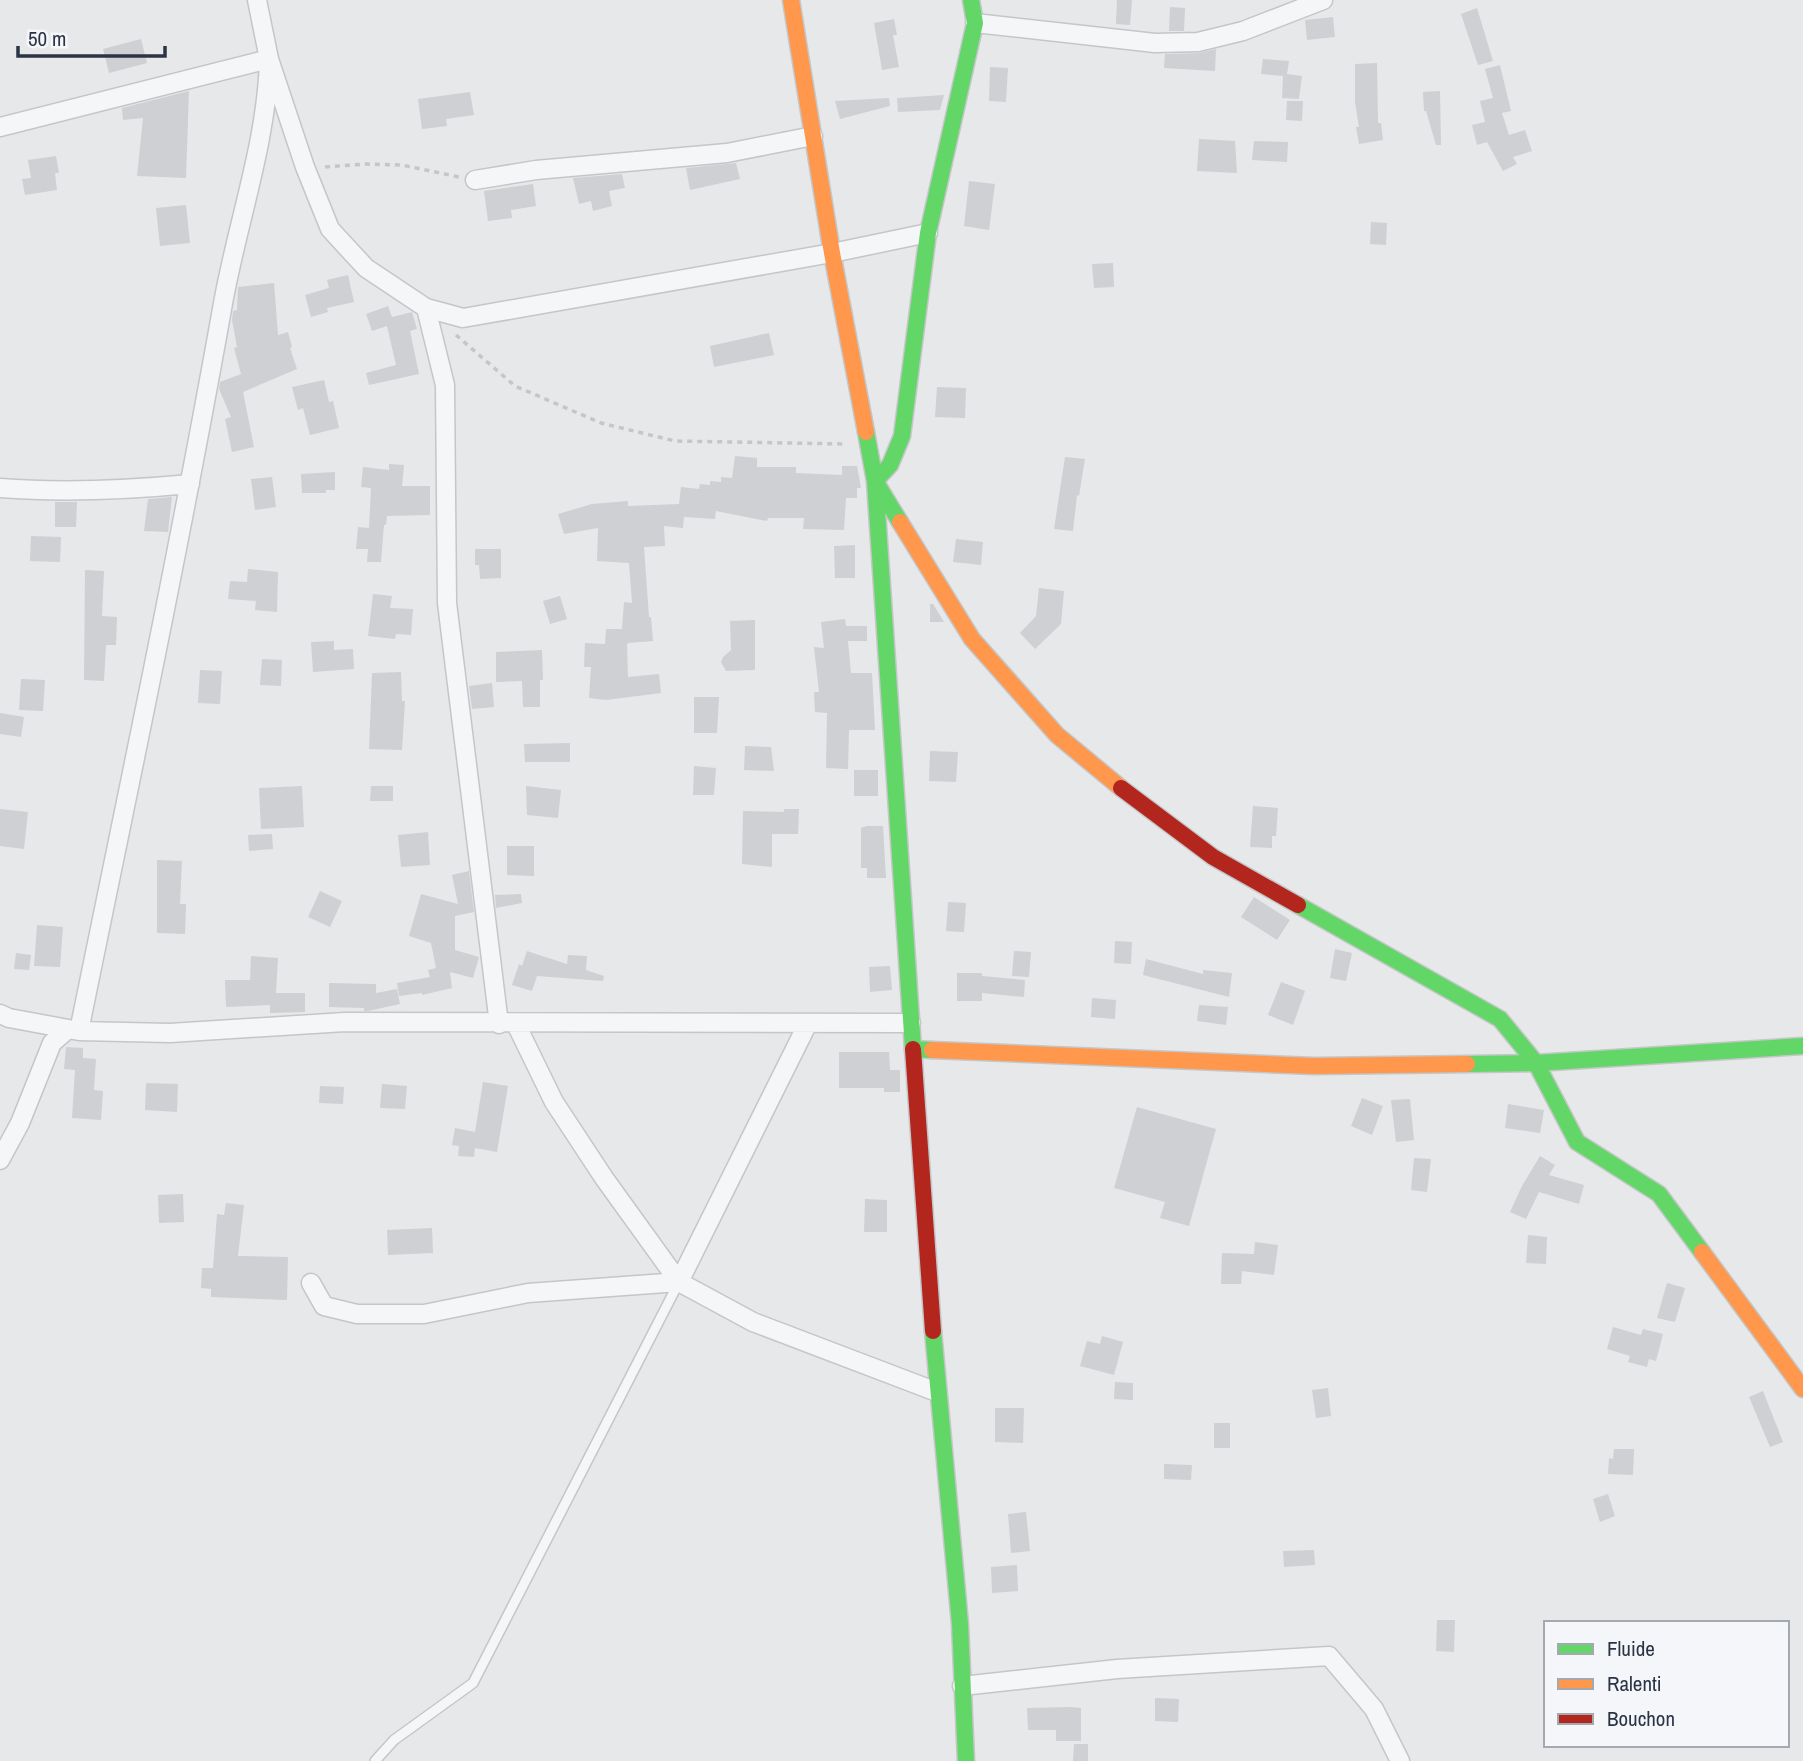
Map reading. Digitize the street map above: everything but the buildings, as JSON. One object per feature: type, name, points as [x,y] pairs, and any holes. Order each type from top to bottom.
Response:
[{"type":"street","points":[[257,0],[269,59],[305,167],[330,229],[366,268],[426,307],[463,318],[832,253],[928,233]]},
{"type":"street","points":[[791,0],[832,253],[875,481],[937,1392],[960,1624],[966,1761]]},
{"type":"street","points":[[875,481],[890,465],[902,436],[928,233],[975,23],[971,0]]},
{"type":"street","points":[[975,23],[1155,43],[1198,41],[1243,31],[1323,0]]},
{"type":"street","points":[[0,127],[269,59]]},
{"type":"street","points":[[0,1160],[20,1123],[52,1044],[74,1030],[190,484],[225,291],[268,99],[269,59]]},
{"type":"street","points":[[475,180],[536,170],[727,153],[813,136]]},
{"type":"street","points":[[426,307],[445,384],[447,603],[507,1024],[604,1178],[679,1282],[753,1321],[937,1392]]},
{"type":"street","points":[[875,481],[972,639],[1057,735],[1120,788],[1213,857],[1500,1019],[1536,1063],[1577,1142],[1659,1195],[1803,1389]]},
{"type":"street","points":[[0,488],[138,489],[190,484]]},
{"type":"street","points":[[0,1014],[74,1030],[170,1032],[345,1022],[911,1023]]},
{"type":"street","points":[[679,1282],[808,1023]]},
{"type":"street","points":[[913,1049],[1314,1066],[1536,1063],[1803,1046]]},
{"type":"street","points":[[311,1283],[324,1306],[357,1314],[424,1314],[528,1293],[679,1282]]},
{"type":"street","points":[[962,1686],[1117,1669],[1329,1657],[1374,1709],[1400,1761]]},
{"type":"lane","points":[[376,1761],[394,1740],[473,1683],[679,1282]]},
{"type":"path","points":[[305,167],[401,165],[475,180]]},
{"type":"path","points":[[454,333],[514,386],[601,423],[675,440],[869,444]]},
{"type":"traffic: fast","points":[[900,522],[875,481],[890,465],[902,436],[928,233],[975,23],[971,0]]},
{"type":"traffic: fast","points":[[866,432],[875,481],[913,1049],[932,1050]]},
{"type":"traffic: fast","points":[[1298,905],[1500,1019],[1536,1063],[1577,1142],[1659,1194],[1702,1252]]},
{"type":"traffic: fast","points":[[1467,1064],[1536,1063],[1803,1046]]},
{"type":"traffic: fast","points":[[933,1331],[960,1624],[966,1761]]},
{"type":"traffic: slow","points":[[791,0],[832,253],[866,432]]},
{"type":"traffic: slow","points":[[900,522],[972,639],[1057,735],[1121,788]]},
{"type":"traffic: slow","points":[[932,1050],[1314,1066],[1467,1064]]},
{"type":"traffic: slow","points":[[1702,1252],[1803,1389]]},
{"type":"traffic: jam","points":[[1121,788],[1213,857],[1298,905]]},
{"type":"traffic: jam","points":[[913,1049],[933,1331]]}]
